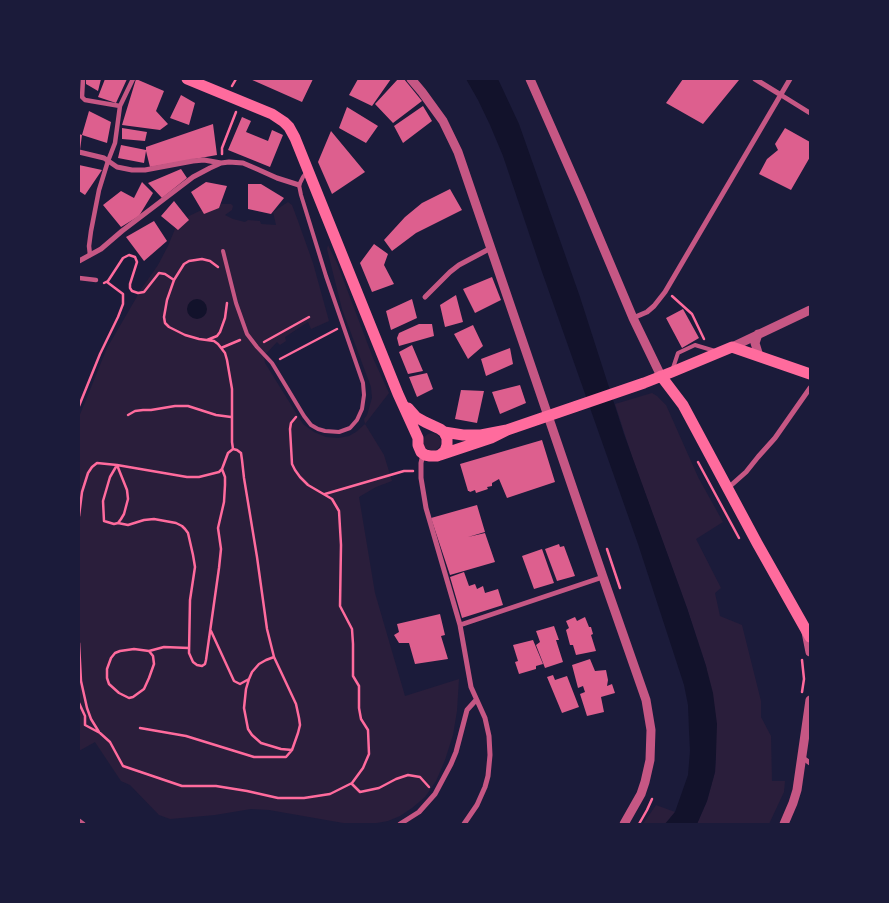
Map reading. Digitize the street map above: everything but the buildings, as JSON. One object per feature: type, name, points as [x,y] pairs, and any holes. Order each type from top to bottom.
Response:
[{"type":"main road","points":[[187,79],[272,114],[289,127],[398,394],[418,438]]},
{"type":"main road","points":[[507,430],[481,435],[463,435],[430,427],[420,433],[418,447],[423,453],[432,456],[440,455],[672,372],[732,347],[810,374]]},
{"type":"main road","points":[[661,376],[683,405],[808,635]]},
{"type":"main road","points":[[398,394],[416,417],[440,430],[447,438],[447,445],[440,455]]},
{"type":"street","points":[[83,79],[82,98],[120,106]]},
{"type":"street","points":[[90,255],[91,231],[99,190],[115,143],[120,106],[133,79]]},
{"type":"street","points":[[411,79],[438,114],[452,137],[464,168],[603,577],[642,685],[651,730],[650,760],[641,794],[624,824]]},
{"type":"street","points":[[530,79],[586,205],[633,318],[661,376]]},
{"type":"street","points":[[754,79],[810,113]]},
{"type":"street","points":[[633,318],[647,312],[665,292],[790,79]]},
{"type":"street","points":[[79,152],[104,158],[122,168],[136,170],[204,160],[243,164],[300,185]]},
{"type":"street","points":[[79,261],[101,249],[193,177],[221,163]]},
{"type":"street","points":[[426,297],[459,265],[491,248]]},
{"type":"street","points":[[79,278],[96,280]]},
{"type":"street","points":[[732,347],[810,310]]},
{"type":"street","points":[[758,334],[755,343],[759,356]]},
{"type":"street","points":[[728,489],[764,451],[810,388]]},
{"type":"street","points":[[423,453],[421,471],[426,508],[460,625],[469,679],[485,718],[489,736],[490,764],[485,787],[481,798],[464,824]]},
{"type":"street","points":[[460,625],[603,577]]},
{"type":"street","points":[[808,635],[810,652]]},
{"type":"street","points":[[784,824],[793,803],[806,761],[806,697]]},
{"type":"street","points":[[400,824],[418,812],[435,794],[456,752],[467,710],[476,700]]},
{"type":"lane","points":[[223,250],[236,303],[248,336],[256,348],[272,363],[301,413],[311,425],[329,432],[339,432],[352,426],[359,417],[364,400],[363,384],[301,195],[300,185],[303,176],[308,172]]},
{"type":"lane","points":[[672,372],[678,353],[695,345],[719,352]]},
{"type":"path","points":[[221,163],[222,148],[240,101]]},
{"type":"path","points":[[107,282],[123,258],[129,255],[135,257],[137,262],[130,284],[132,291],[144,292],[159,273],[165,274],[174,280]]},
{"type":"path","points":[[222,272],[210,260],[202,258],[194,259],[184,264],[174,280],[165,308],[164,323],[185,335],[214,342],[224,353],[230,374],[233,449]]},
{"type":"path","points":[[79,406],[124,300],[124,295],[107,282],[100,283],[96,280]]},
{"type":"path","points":[[665,292],[692,314],[706,343]]},
{"type":"path","points":[[208,340],[217,336],[220,332],[227,296]]},
{"type":"path","points":[[256,348],[308,317]]},
{"type":"path","points":[[272,363],[343,326]]},
{"type":"path","points":[[221,348],[248,336]]},
{"type":"path","points":[[128,415],[143,410],[188,406],[216,415],[231,417]]},
{"type":"path","points":[[79,703],[85,716],[85,725],[100,733],[110,742],[123,766],[182,786],[216,786],[278,798],[304,798],[330,794],[352,783],[363,768],[369,754],[368,730],[361,719],[359,686],[353,676],[354,644],[352,629],[340,606],[341,545],[339,512],[332,499],[315,490],[304,481],[292,464],[291,423],[301,413]]},
{"type":"path","points":[[79,516],[82,492],[88,473],[97,463],[187,477],[207,476],[222,469],[228,453],[233,449]]},
{"type":"path","points":[[140,728],[186,736],[254,757],[286,757],[292,750],[298,733],[300,725],[298,711],[293,696],[274,657],[267,629],[241,453],[233,449]]},
{"type":"path","points":[[698,462],[740,540]]},
{"type":"path","points":[[117,465],[110,476],[105,492],[103,501],[104,520],[114,524],[128,525],[154,519],[176,523],[182,526],[188,534],[195,567],[190,600],[190,658],[197,665],[202,666],[206,660],[221,548],[218,528],[224,502],[224,477],[222,469]]},
{"type":"path","points":[[117,465],[128,499],[124,514],[118,523]]},
{"type":"path","points":[[325,494],[404,471],[421,471]]},
{"type":"path","points":[[210,630],[234,682],[240,684],[249,679]]},
{"type":"path","points":[[79,643],[81,682],[87,708],[91,719],[100,733]]},
{"type":"path","points":[[149,651],[153,656],[154,664],[148,682],[139,694],[129,698],[111,686],[108,681],[107,669],[112,655],[120,651],[134,649],[149,651],[164,647],[189,648]]},
{"type":"path","points":[[801,656],[806,697]]},
{"type":"path","points":[[274,657],[259,664],[249,679],[244,708],[248,729],[261,742],[281,749],[292,750]]},
{"type":"path","points":[[352,783],[360,792],[379,788],[408,775],[420,777],[435,794]]},
{"type":"shaded area","points":[[466,79],[498,79],[519,124],[580,297],[624,434],[706,666],[713,693],[717,724],[715,772],[707,801],[697,824],[665,824],[675,812],[688,775],[690,751],[688,705],[684,685],[638,544],[503,156],[478,100]]},
{"type":"shaded area","points":[[288,202],[292,205],[313,263],[329,321],[311,329],[308,322],[285,337],[286,341],[280,345],[277,342],[264,356],[265,363],[303,424],[314,432],[326,437],[338,438],[349,436],[365,424],[384,455],[392,481],[376,487],[359,497],[375,593],[405,696],[459,679],[453,735],[436,781],[425,797],[400,816],[388,821],[371,824],[349,824],[269,810],[251,809],[215,815],[170,819],[159,815],[130,785],[121,781],[95,742],[79,751],[79,417],[107,348],[142,288],[158,265],[175,229],[189,216],[208,207],[221,204],[231,204],[233,206],[232,210],[225,215],[233,219],[245,222],[248,220],[260,221],[261,224],[276,225],[273,212]]},
{"type":"shaded area","points":[[328,245],[389,393],[365,424],[364,419],[372,398],[371,387],[342,309],[327,249]]},
{"type":"shaded area","points":[[193,299],[201,299],[207,305],[207,313],[201,319],[193,319],[187,313],[187,305]]},
{"type":"shaded area","points":[[652,393],[666,405],[698,477],[723,522],[696,539],[721,588],[715,593],[720,616],[742,625],[761,701],[761,717],[771,736],[772,781],[785,781],[784,792],[769,824],[697,824],[707,801],[715,772],[716,754],[706,666],[615,404]]},
{"type":"shaded area","points":[[432,433],[438,436],[441,442],[438,448],[432,451],[426,448],[423,442],[426,436]]},
{"type":"shaded area","points":[[656,805],[675,812],[665,824],[643,824]]}]
